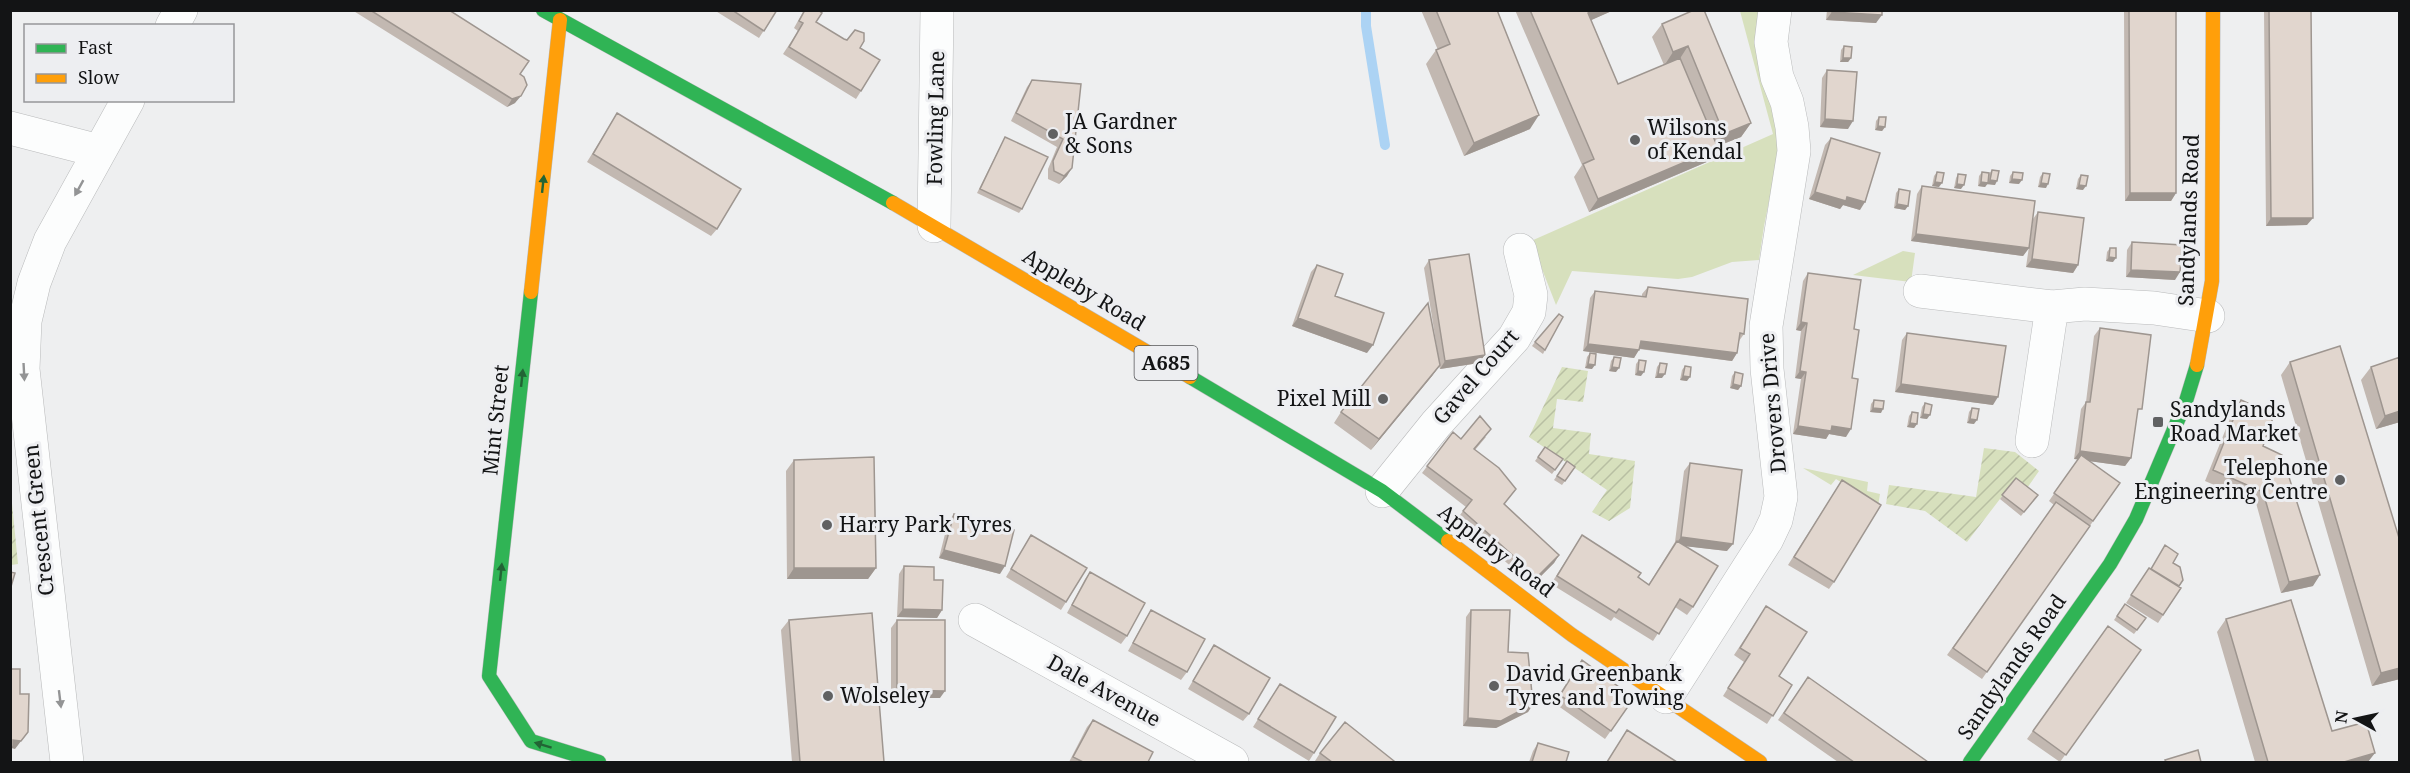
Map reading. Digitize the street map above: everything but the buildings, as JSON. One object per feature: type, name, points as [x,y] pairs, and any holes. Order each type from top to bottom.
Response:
[{"type":"street","points":[[173,24],[181,10]]},
{"type":"street","name":"Appleby Road","points":[[543,10],[934,226],[1382,491],[1572,635],[1760,762]]},
{"type":"street","name":"Fowling Lane","points":[[934,226],[937,10]]},
{"type":"street","name":"Drovers Drive","points":[[1666,697],[1767,539],[1776,520],[1781,497],[1767,369],[1766,326],[1794,151],[1792,127],[1777,77],[1771,42],[1775,10]]},
{"type":"street","name":"Sandylands Road","points":[[1970,762],[2110,564],[2136,519],[2186,401],[2199,358],[2208,316],[2213,250],[2213,10]]},
{"type":"street","name":"Mint Street","points":[[560,20],[489,676],[531,741],[599,762]]},
{"type":"street","name":"Crescent Green","points":[[67,762],[18,320],[50,240],[127,102]]},
{"type":"street","points":[[10,128],[99,151]]},
{"type":"street","name":"Gavel Court","points":[[1382,491],[1436,424],[1514,338],[1529,312],[1532,296],[1520,250]]},
{"type":"street","points":[[1920,291],[2052,307],[2085,304],[2154,308],[2208,316]]},
{"type":"street","points":[[2032,441],[2052,307]]},
{"type":"street","name":"Dale Avenue","points":[[975,620],[1232,762]]},
{"type":"green space","points":[[1740,11],[1761,11],[1778,132],[1778,157],[1759,260],[1732,262],[1692,277],[1678,279],[1572,271],[1556,305],[1531,241],[1773,134]]},
{"type":"green space","points":[[1903,251],[1915,253],[1911,282],[1853,275]]},
{"type":"green space","points":[[1562,367],[1588,371],[1583,402],[1557,399],[1553,428],[1591,433],[1589,454],[1635,461],[1630,508],[1609,521],[1592,512],[1607,490],[1529,437]]},
{"type":"green space","points":[[1984,448],[2015,452],[2039,471],[2025,491],[2013,482],[1967,542],[1925,511],[1886,504],[1889,485],[1976,497]]},
{"type":"green space","points":[[1803,468],[1868,482],[1867,491],[1880,494],[1878,506],[1836,479],[1831,485]]},
{"type":"green space","points":[[11,493],[18,564],[10,565]]},
{"type":"waterway","points":[[1366,10],[1366,26],[1385,145]]},
{"type":"traffic: fast","points":[[543,10],[893,203]]},
{"type":"traffic: fast","points":[[531,292],[489,676],[531,741],[599,762]]},
{"type":"traffic: fast","points":[[1970,762],[2110,564],[2136,519],[2186,401],[2197,365]]},
{"type":"traffic: fast","points":[[1190,377],[1382,491],[1448,541]]},
{"type":"traffic: slow","points":[[2197,365],[2212,281],[2213,10]]},
{"type":"traffic: slow","points":[[531,292],[560,20]]},
{"type":"traffic: slow","points":[[893,203],[1190,377]]},
{"type":"traffic: slow","points":[[1448,541],[1572,635],[1760,762]]},
{"type":"place","name":"JA Gardner & Sons","points":[[1053,134]]},
{"type":"place","name":"Wilsons of Kendal","points":[[1635,140]]},
{"type":"place","name":"Pixel Mill","points":[[1383,399]]},
{"type":"place","name":"Sandylands Road Market","points":[[2158,422]]},
{"type":"place","name":"Telephone Engineering Centre","points":[[2340,480]]},
{"type":"place","name":"Harry Park Tyres","points":[[827,525]]},
{"type":"place","name":"David Greenbank Tyres and Towing","points":[[1494,686]]},
{"type":"place","name":"Wolseley","points":[[828,696]]}]
